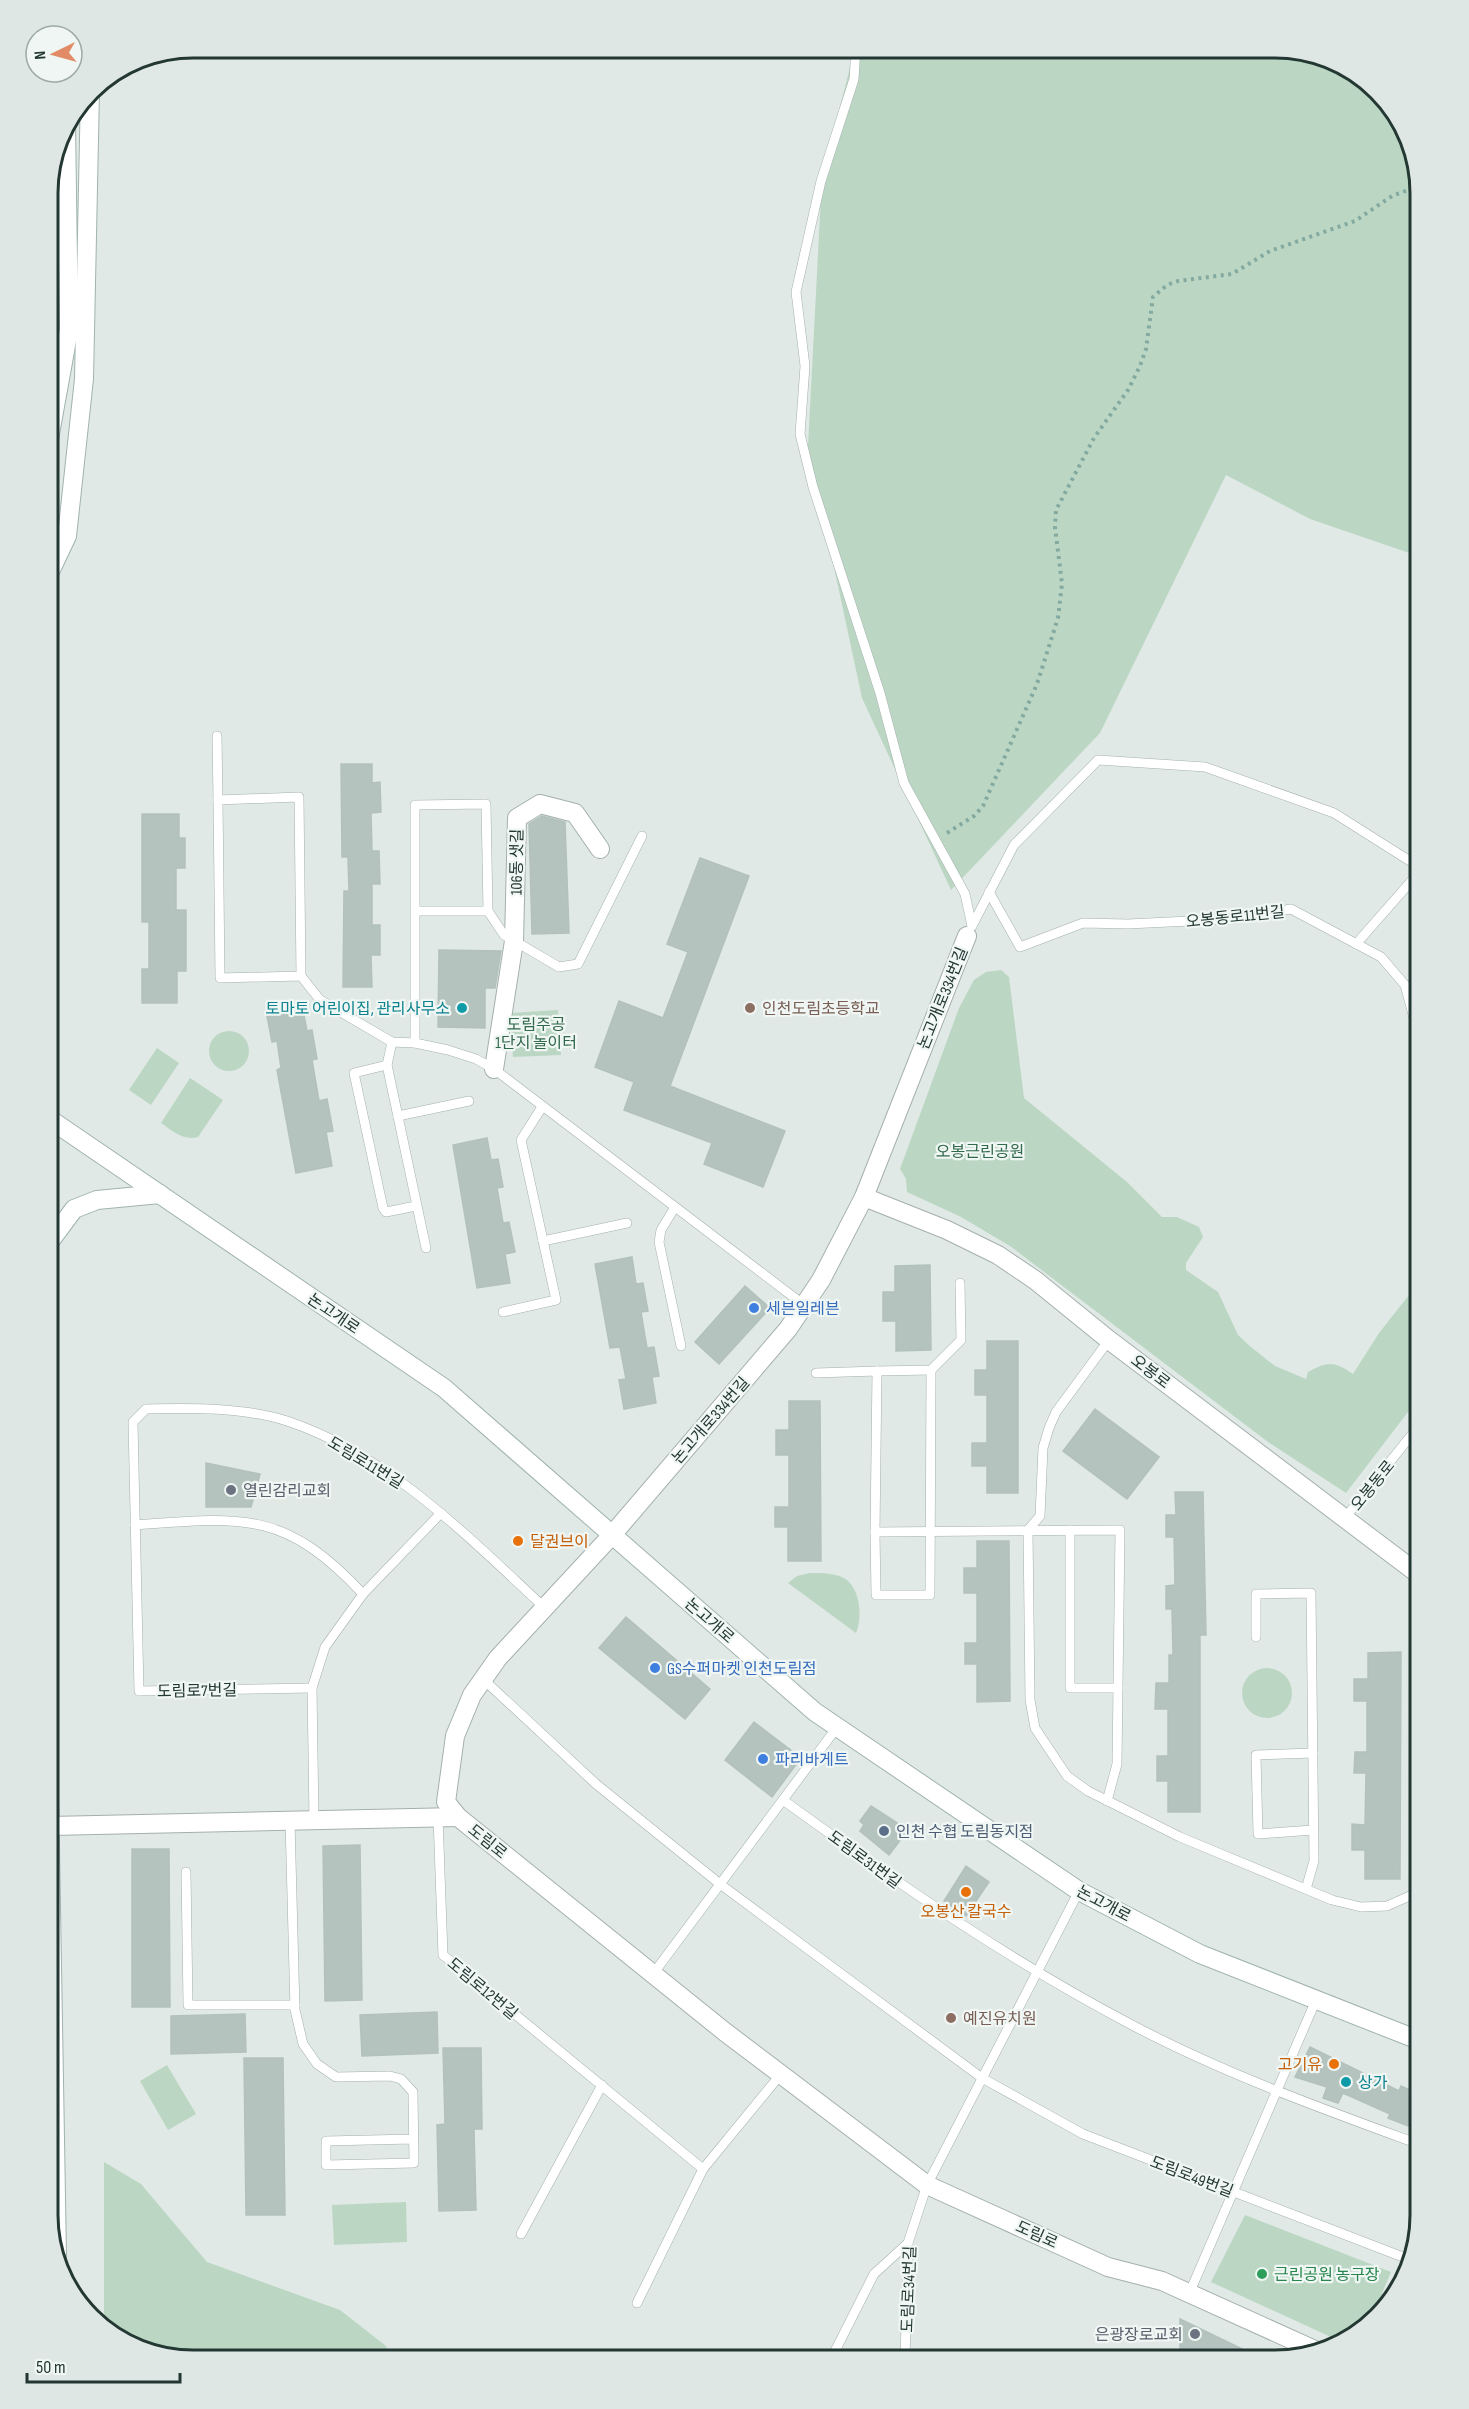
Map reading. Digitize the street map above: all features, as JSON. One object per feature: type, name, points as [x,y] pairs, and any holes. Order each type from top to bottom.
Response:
[{"type":"street","points":[[59,553],[67,536],[84,379],[90,108]]},
{"type":"street","points":[[59,385],[69,329],[66,149]]},
{"type":"street","name":"106동 샛길","points":[[514,941],[517,818],[540,804],[575,813],[600,849]]},
{"type":"street","name":"논고개로334번길","points":[[612,1534],[788,1329],[821,1280],[864,1197],[969,932]]},
{"type":"street","points":[[494,1069],[514,941]]},
{"type":"street","name":"논고개로","points":[[59,1125],[444,1388],[816,1712],[1079,1891],[1200,1954],[1410,2037]]},
{"type":"street","points":[[58,1230],[74,1209],[97,1200],[160,1194]]},
{"type":"street","name":"오봉로","points":[[864,1197],[947,1230],[998,1255],[1035,1280],[1109,1340],[1410,1568]]},
{"type":"street","points":[[458,1817],[446,1802],[455,1736],[472,1695],[498,1658],[612,1534]]},
{"type":"street","name":"도림로","points":[[58,1826],[458,1817],[653,1974],[927,2185],[1108,2266],[1162,2281],[1307,2347]]},
{"type":"lane","points":[[856,59],[855,79],[821,181],[796,292],[805,366],[800,434],[813,487],[880,693],[904,783],[964,894],[969,932]]},
{"type":"lane","points":[[217,736],[220,978],[301,976]]},
{"type":"lane","name":"논고개로334번길","points":[[969,932],[1014,845],[1098,760],[1205,766],[1334,813],[1410,862]]},
{"type":"lane","points":[[218,800],[299,797],[301,976],[320,1000],[392,1042],[415,1043],[467,1056],[494,1069],[804,1305]]},
{"type":"lane","points":[[415,1043],[415,805],[486,804],[488,911],[504,934],[559,968],[578,964],[642,836]]},
{"type":"lane","points":[[1356,944],[1410,882]]},
{"type":"lane","name":"오봉동로11번길","points":[[989,892],[1020,947],[1083,922],[1128,924],[1231,919],[1291,909],[1382,957],[1405,985],[1410,1004]]},
{"type":"lane","points":[[416,911],[488,911]]},
{"type":"lane","points":[[392,1042],[387,1065],[426,1248]]},
{"type":"lane","points":[[387,1065],[354,1073],[382,1208],[386,1212],[416,1206]]},
{"type":"lane","points":[[398,1116],[469,1101]]},
{"type":"lane","points":[[503,1312],[556,1300],[521,1140],[542,1107]]},
{"type":"lane","points":[[675,1208],[661,1230],[659,1242],[681,1346]]},
{"type":"lane","points":[[543,1240],[627,1223]]},
{"type":"lane","points":[[816,1373],[931,1370],[961,1340],[960,1283]]},
{"type":"lane","points":[[1109,1340],[1060,1405],[1043,1448],[1040,1516],[1028,1530],[1028,1684],[1035,1728],[1067,1776],[1107,1801],[1180,1837],[1306,1889],[1361,1907],[1387,1906],[1410,1896]]},
{"type":"lane","points":[[877,1371],[876,1595],[930,1595],[931,1370]]},
{"type":"lane","name":"도림로11번길","points":[[146,1409],[198,1409],[285,1420],[357,1453],[441,1513],[545,1608]]},
{"type":"lane","name":"도림로7번길","points":[[146,1409],[133,1422],[139,1691],[312,1688]]},
{"type":"lane","name":"오봉동로","points":[[1345,1518],[1410,1437]]},
{"type":"lane","points":[[314,1820],[312,1688],[325,1647],[363,1594],[441,1513]]},
{"type":"lane","points":[[135,1525],[208,1519],[239,1520],[263,1524],[293,1536],[322,1553],[363,1594]]},
{"type":"lane","points":[[1070,1530],[1071,1688],[1118,1688]]},
{"type":"lane","points":[[875,1532],[1120,1530],[1117,1764],[1107,1801]]},
{"type":"lane","points":[[1256,1637],[1256,1594],[1311,1593],[1314,1861],[1306,1889]]},
{"type":"lane","points":[[483,1680],[596,1784],[720,1884],[982,2078]]},
{"type":"lane","points":[[653,1974],[838,1726]]},
{"type":"lane","points":[[1313,1753],[1256,1755],[1258,1834],[1313,1830]]},
{"type":"lane","name":"도림로31번길","points":[[783,1800],[920,1899],[1036,1973]]},
{"type":"lane","name":"도림로12번길","points":[[438,1817],[443,1955],[703,2169]]},
{"type":"lane","points":[[290,1821],[289,1973],[303,2044],[317,2064],[336,2077],[390,2076],[400,2079],[412,2092],[414,2163],[326,2166],[326,2141],[413,2139]]},
{"type":"lane","points":[[186,1872],[188,2005],[295,2005]]},
{"type":"lane","points":[[927,2185],[1079,1891]]},
{"type":"lane","points":[[1036,1973],[1134,2026],[1276,2092],[1410,2141]]},
{"type":"lane","points":[[1189,2294],[1316,2000]]},
{"type":"lane","points":[[637,2303],[703,2169],[781,2074]]},
{"type":"lane","name":"도림로49번길","points":[[982,2078],[1083,2134],[1403,2257]]},
{"type":"lane","points":[[521,2234],[602,2085]]},
{"type":"lane","name":"도림로34번길","points":[[905,2350],[908,2243],[927,2185]]},
{"type":"lane","points":[[836,2350],[874,2274],[908,2243]]},
{"type":"path","points":[[936,840],[974,816],[983,806],[1037,684],[1051,647],[1062,601],[1055,527],[1056,510],[1094,438],[1128,390],[1140,366],[1146,349],[1154,297],[1167,285],[1178,281],[1232,274],[1270,251],[1355,220],[1392,196],[1410,189]]},
{"type":"green space","points":[[852,59],[1284,59],[1302,61],[1335,72],[1364,92],[1388,119],[1397,134],[1406,159],[1410,194],[1410,553],[1310,519],[1226,475],[1100,733],[951,890],[862,698],[808,446],[822,177]]},
{"type":"green space","name":"오봉근린공원","points":[[1001,970],[1009,977],[1024,1098],[1127,1182],[1162,1217],[1177,1217],[1199,1227],[1203,1237],[1186,1263],[1186,1270],[1218,1292],[1238,1335],[1275,1366],[1306,1379],[1308,1372],[1326,1364],[1336,1365],[1353,1374],[1379,1333],[1410,1294],[1410,1409],[1346,1493],[1268,1442],[1010,1246],[961,1217],[907,1192],[906,1179],[900,1169],[959,1008],[974,980],[986,972]]},
{"type":"green space","name":"도림주공 1단지 놀이터","points":[[558,1010],[561,1055],[513,1057],[511,1013]]},
{"type":"green space","points":[[229,1031],[237,1032],[243,1037],[248,1043],[248,1059],[243,1065],[237,1070],[229,1071],[221,1070],[215,1065],[210,1059],[209,1051],[210,1043],[215,1037],[221,1032]]},
{"type":"green space","points":[[157,1048],[179,1063],[151,1105],[129,1090]]},
{"type":"green space","points":[[190,1078],[223,1100],[198,1137],[193,1138],[178,1134],[161,1123]]},
{"type":"green space","points":[[810,1573],[839,1576],[852,1585],[859,1606],[856,1633],[788,1583],[797,1576]]},
{"type":"green space","points":[[1272,1668],[1285,1675],[1291,1683],[1291,1703],[1285,1711],[1277,1717],[1262,1718],[1249,1711],[1243,1703],[1242,1688],[1249,1675],[1257,1669]]},
{"type":"green space","points":[[167,2065],[196,2114],[168,2130],[140,2081]]},
{"type":"green space","points":[[104,2162],[141,2184],[207,2262],[340,2310],[386,2346],[388,2350],[185,2350],[167,2348],[134,2337],[104,2316]]},
{"type":"green space","points":[[406,2202],[407,2242],[334,2245],[332,2205]]},
{"type":"green space","points":[[1245,2215],[1391,2272],[1377,2304],[1350,2328],[1333,2338],[1211,2282]]},
{"type":"building","points":[[341,764],[372,764],[372,783],[380,782],[381,812],[371,813],[372,851],[379,851],[380,884],[372,884],[372,925],[380,925],[380,955],[371,955],[372,987],[343,987],[344,891],[349,891],[348,857],[342,857]]},
{"type":"building","points":[[142,814],[179,814],[179,838],[185,838],[185,868],[176,868],[176,910],[186,910],[186,971],[177,971],[177,1003],[142,1003],[142,969],[149,969],[149,922],[142,922]]},
{"type":"building","points":[[542,816],[565,822],[569,933],[532,934],[529,824]]},
{"type":"building","points":[[700,858],[749,876],[670,1086],[785,1131],[763,1187],[704,1164],[712,1143],[624,1110],[634,1082],[595,1067],[619,1001],[663,1018],[688,952],[667,944]]},
{"type":"building","name":"토마토 어린이집, 관리사무소","points":[[439,950],[501,951],[495,988],[485,988],[485,1028],[438,1027]]},
{"type":"building","points":[[303,1010],[307,1031],[312,1030],[317,1059],[312,1060],[319,1101],[327,1099],[333,1131],[326,1132],[332,1166],[296,1173],[277,1070],[281,1068],[277,1041],[272,1042],[267,1016]]},
{"type":"building","points":[[487,1138],[491,1160],[498,1159],[503,1187],[497,1188],[503,1223],[509,1222],[515,1252],[505,1254],[510,1283],[477,1288],[453,1145]]},
{"type":"building","points":[[632,1257],[636,1284],[643,1283],[648,1311],[641,1312],[647,1348],[654,1347],[659,1376],[652,1377],[656,1403],[624,1409],[619,1380],[626,1379],[620,1347],[610,1348],[595,1264]]},
{"type":"building","points":[[930,1265],[931,1350],[896,1351],[896,1321],[883,1321],[883,1292],[895,1292],[895,1266]]},
{"type":"building","points":[[745,1286],[770,1308],[719,1364],[695,1342]]},
{"type":"building","points":[[987,1341],[1018,1341],[1018,1493],[987,1493],[987,1466],[972,1466],[972,1443],[987,1443],[987,1395],[975,1395],[975,1370],[987,1370]]},
{"type":"building","points":[[789,1401],[820,1401],[821,1561],[788,1561],[788,1527],[775,1527],[775,1507],[789,1507],[789,1455],[776,1455],[776,1430],[789,1430]]},
{"type":"building","points":[[1095,1409],[1159,1457],[1127,1499],[1063,1451]]},
{"type":"building","name":"열린감리교회","points":[[206,1463],[260,1474],[251,1507],[206,1507]]},
{"type":"building","points":[[1175,1492],[1203,1492],[1206,1635],[1200,1635],[1200,1812],[1168,1812],[1168,1781],[1157,1781],[1157,1756],[1168,1756],[1168,1709],[1155,1709],[1156,1683],[1169,1683],[1169,1655],[1173,1655],[1172,1609],[1166,1609],[1166,1586],[1175,1585],[1174,1537],[1166,1537],[1166,1515],[1176,1515]]},
{"type":"building","points":[[977,1541],[1009,1541],[1010,1701],[977,1702],[977,1664],[965,1664],[965,1643],[977,1643],[977,1593],[964,1593],[964,1568],[977,1568]]},
{"type":"building","name":"GS수퍼마켓 인천도림점","points":[[626,1617],[710,1689],[685,1719],[599,1648]]},
{"type":"building","points":[[1401,1652],[1400,1879],[1365,1879],[1365,1850],[1352,1850],[1352,1824],[1365,1825],[1366,1773],[1354,1773],[1355,1752],[1367,1752],[1367,1701],[1354,1701],[1354,1679],[1368,1679],[1368,1653]]},
{"type":"building","name":"파리바게트","points":[[754,1722],[801,1758],[772,1797],[725,1760]]},
{"type":"building","name":"인천 수협 도림동지점","points":[[871,1806],[908,1830],[889,1855],[860,1831],[864,1825],[860,1821]]},
{"type":"building","points":[[360,1845],[362,2000],[325,2001],[323,1846]]},
{"type":"building","points":[[132,1849],[169,1849],[170,2007],[132,2007]]},
{"type":"building","name":"오봉산 칼국수","points":[[966,1866],[989,1882],[966,1916],[944,1901]]},
{"type":"building","points":[[437,2012],[438,2053],[362,2056],[360,2015]]},
{"type":"building","points":[[245,2014],[246,2052],[171,2054],[171,2016]]},
{"type":"building","name":"상가","points":[[1310,2047],[1399,2091],[1401,2086],[1410,2090],[1410,2127],[1388,2118],[1390,2114],[1343,2093],[1338,2103],[1323,2098],[1327,2087],[1295,2077]]},
{"type":"building","points":[[443,2048],[481,2048],[482,2129],[474,2129],[476,2210],[439,2211],[437,2125],[445,2124]]},
{"type":"building","points":[[244,2058],[283,2058],[285,2215],[246,2215]]},
{"type":"building","name":"은광장로교회","points":[[1180,2319],[1244,2350],[1180,2350]]},
{"type":"place","name":"토마토 어린이집, 관리사무소","points":[[462,1008]]},
{"type":"place","name":"인천도림초등학교","points":[[750,1008]]},
{"type":"place","name":"세븐일레븐","points":[[754,1308]]},
{"type":"place","name":"열린감리교회","points":[[231,1490]]},
{"type":"place","name":"달권브이","points":[[518,1541]]},
{"type":"place","name":"GS수퍼마켓 인천도림점","points":[[655,1668]]},
{"type":"place","name":"파리바게트","points":[[763,1759]]},
{"type":"place","name":"인천 수협 도림동지점","points":[[884,1831]]},
{"type":"place","name":"오봉산 칼국수","points":[[966,1892]]},
{"type":"place","name":"예진유치원","points":[[951,2018]]},
{"type":"place","name":"고기유","points":[[1334,2064]]},
{"type":"place","name":"상가","points":[[1346,2082]]},
{"type":"place","name":"근린공원 농구장","points":[[1262,2274]]},
{"type":"place","name":"은광장로교회","points":[[1195,2334]]}]
